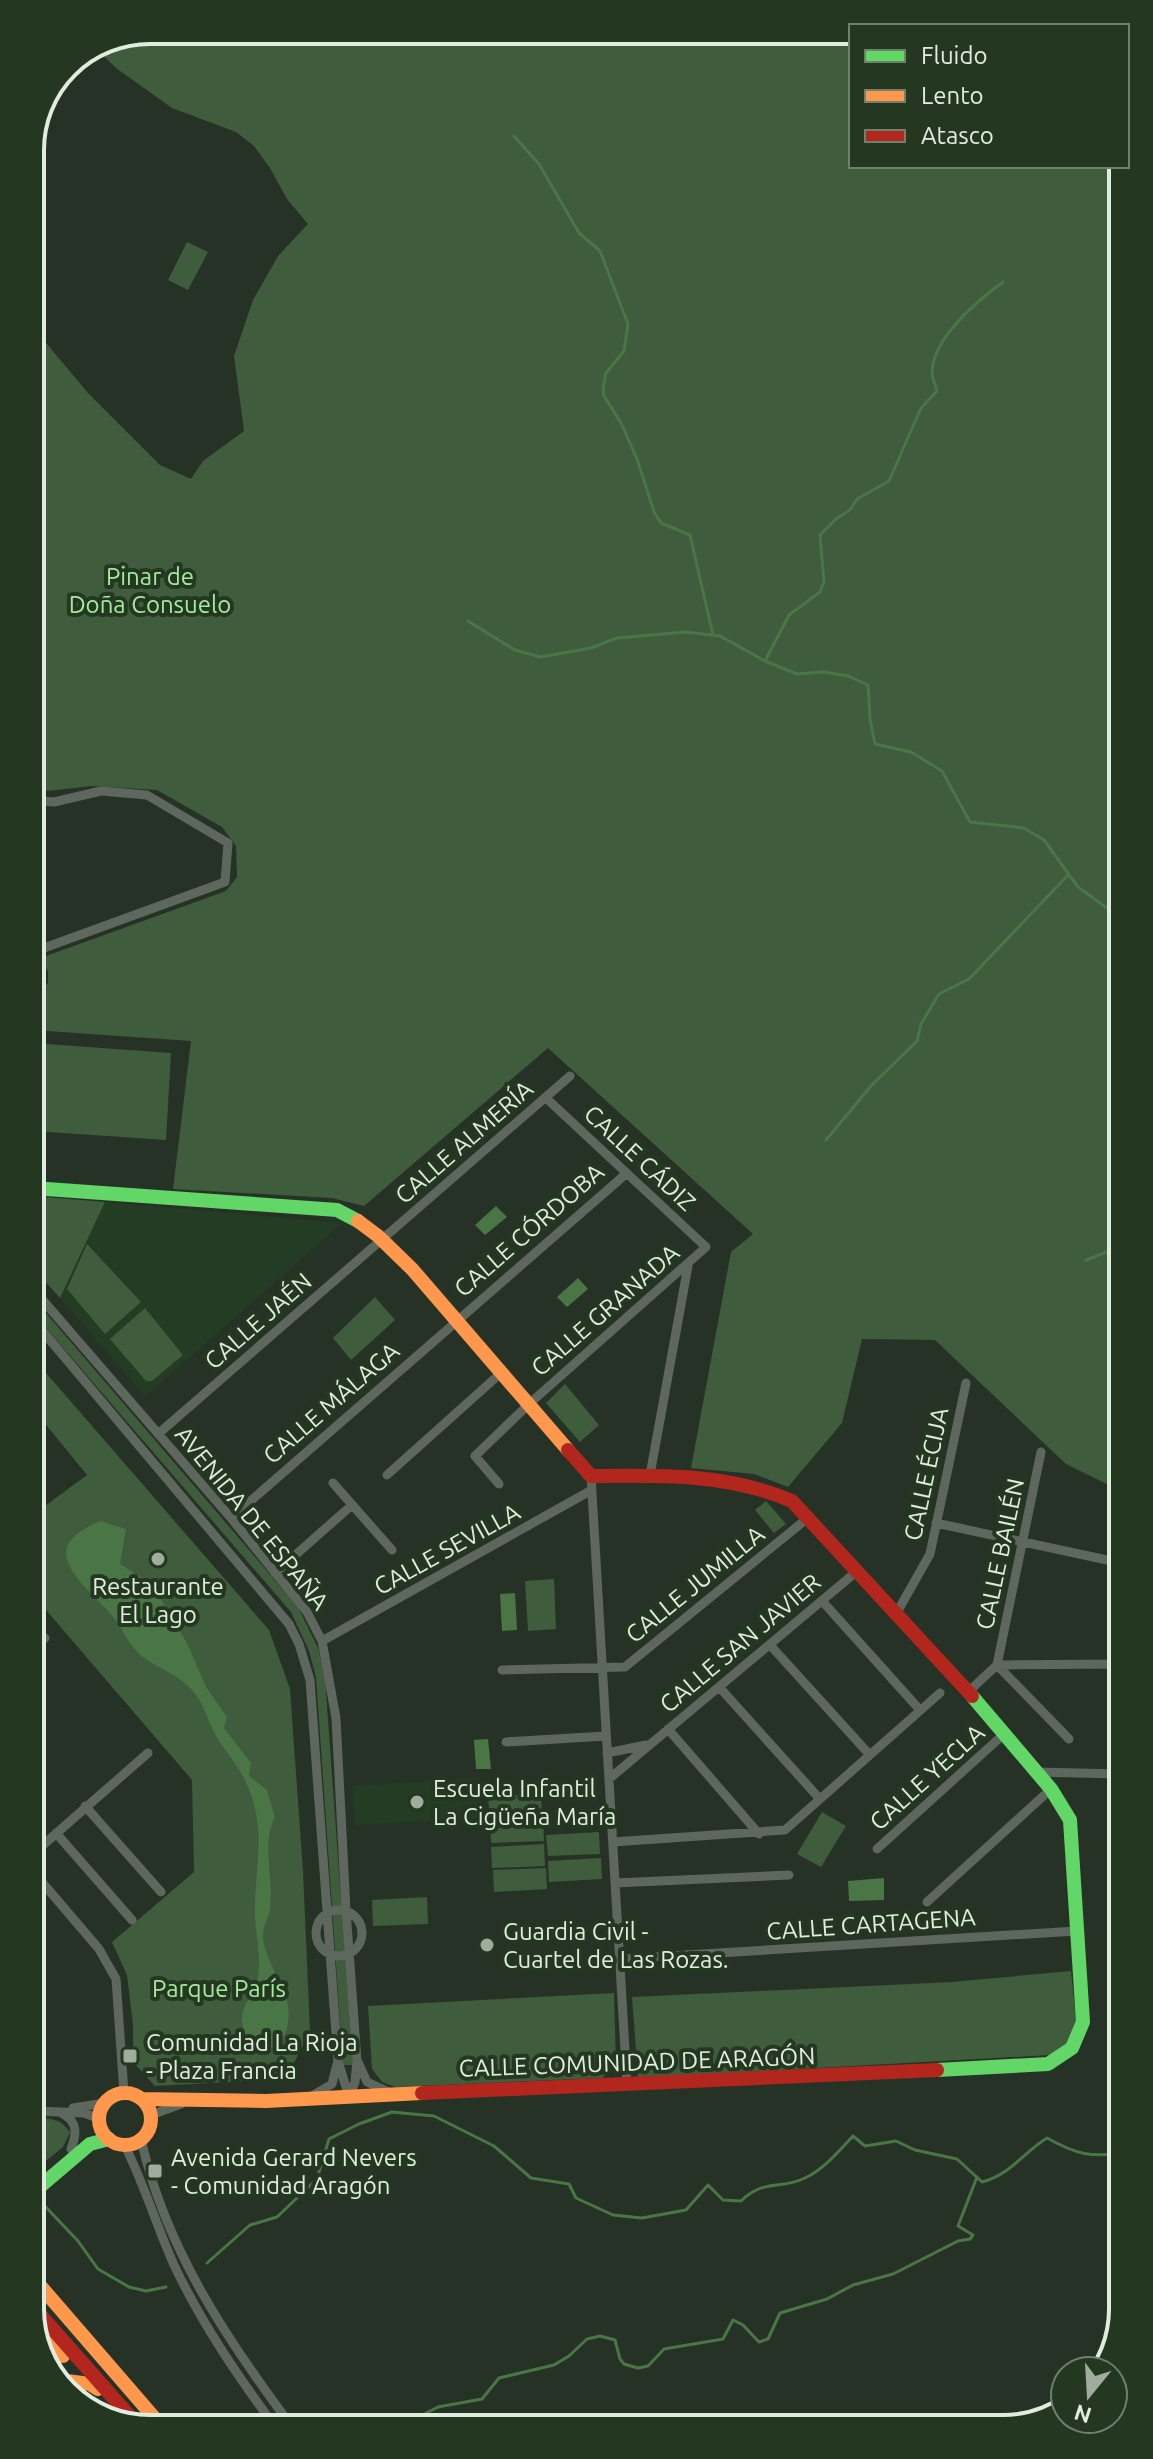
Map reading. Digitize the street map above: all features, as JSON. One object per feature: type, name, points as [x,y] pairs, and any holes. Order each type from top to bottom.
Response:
[{"type":"main road","points":[[44,1189],[337,1210],[358,1219],[384,1238],[457,1318],[591,1484],[650,1475],[748,1484],[767,1488],[792,1501],[968,1692],[1051,1789],[1070,1820],[1077,1931]]},
{"type":"main road","name":"CALLE COMUNIDAD DE ARAGÓN","points":[[141,2099],[188,2102],[307,2099],[1048,2064],[1066,2056],[1079,2041],[1083,2022],[1077,1931]]},
{"type":"main road","points":[[44,2171],[100,2120],[105,2103],[114,2096],[124,2093],[141,2099],[151,2115],[149,2128],[141,2139],[124,2144],[109,2139],[90,2144],[44,2183]]},
{"type":"main road","points":[[100,2120],[109,2139]]},
{"type":"main road","points":[[44,2290],[152,2415]]},
{"type":"main road","points":[[45,2320],[125,2411]]},
{"type":"main road","points":[[47,2331],[111,2407]]},
{"type":"main road","points":[[50,2343],[115,2408]]},
{"type":"main road","points":[[74,2383],[94,2386]]},
{"type":"street","points":[[44,801],[54,802],[101,791],[147,795],[228,843],[225,882],[44,951]]},
{"type":"street","name":"CALLE ALMERÍA","points":[[384,1238],[570,1076]]},
{"type":"street","name":"CALLE CÁDIZ","points":[[546,1098],[706,1247]]},
{"type":"street","name":"CALLE CÓRDOBA","points":[[457,1318],[627,1173]]},
{"type":"street","name":"CALLE JAÉN","points":[[158,1434],[384,1238]]},
{"type":"street","name":"CALLE GRANADA","points":[[499,1484],[475,1456],[706,1247]]},
{"type":"street","points":[[650,1475],[688,1265]]},
{"type":"street","name":"AVENIDA DE ESPAÑA","points":[[44,1302],[231,1518],[307,1612],[322,1641],[336,1718],[357,2061],[355,2082],[349,2097]]},
{"type":"street","name":"CALLE MÁLAGA","points":[[231,1518],[457,1318]]},
{"type":"street","name":"AVENIDA DE ESPAÑA","points":[[44,1333],[260,1589],[294,1634],[310,1680],[338,2061],[349,2097]]},
{"type":"street","points":[[387,1475],[502,1372]]},
{"type":"street","name":"CALLE ÉCIJA","points":[[896,1614],[930,1554],[966,1383]]},
{"type":"street","name":"CALLE BAILÉN","points":[[997,1665],[1041,1452]]},
{"type":"street","points":[[333,1483],[392,1550]]},
{"type":"street","points":[[591,1484],[627,2084]]},
{"type":"street","name":"CALLE SEVILLA","points":[[322,1641],[591,1484]]},
{"type":"street","points":[[275,1573],[352,1505]]},
{"type":"street","name":"CALLE JUMILLA","points":[[502,1670],[625,1667],[809,1517]]},
{"type":"street","points":[[936,1523],[1109,1560]]},
{"type":"street","name":"CALLE SAN JAVIER","points":[[609,1779],[856,1572]]},
{"type":"street","points":[[823,1602],[920,1710]]},
{"type":"street","points":[[770,1645],[869,1754]]},
{"type":"street","points":[[968,1692],[997,1665],[1109,1664]]},
{"type":"street","points":[[997,1665],[1069,1739]]},
{"type":"street","points":[[720,1688],[819,1798]]},
{"type":"street","points":[[613,1842],[785,1830],[940,1693]]},
{"type":"street","points":[[668,1729],[759,1834]]},
{"type":"street","name":"CALLE YECLA","points":[[877,1849],[1004,1734]]},
{"type":"street","points":[[506,1742],[606,1736]]},
{"type":"street","name":"CALLE SAN JAVIER","points":[[607,1753],[649,1745]]},
{"type":"street","points":[[44,1844],[148,1753]]},
{"type":"street","points":[[1036,1772],[1109,1774]]},
{"type":"street","points":[[927,1902],[1051,1789]]},
{"type":"street","points":[[85,1806],[161,1892]]},
{"type":"street","points":[[56,1833],[132,1920]]},
{"type":"street","points":[[615,1883],[789,1875]]},
{"type":"street","points":[[44,1885],[99,1949],[116,1979],[124,2093]]},
{"type":"street","points":[[327,1912],[346,1910]]},
{"type":"street","name":"AVENIDA DE ESPAÑA","points":[[346,1910],[355,1915],[361,1924],[362,1934],[361,1942],[349,1954]]},
{"type":"street","name":"CALLE CARTAGENA","points":[[620,1959],[1077,1931]]},
{"type":"street","points":[[331,1955],[349,1954]]},
{"type":"street","points":[[307,2099],[332,2084],[338,2061]]},
{"type":"street","points":[[357,2061],[367,2082],[394,2095]]},
{"type":"street","name":"CALLE COMUNIDAD DE ARAGÓN","points":[[151,2115],[188,2102]]},
{"type":"street","points":[[44,2111],[105,2103]]},
{"type":"street","points":[[54,2110],[84,2113],[100,2120]]},
{"type":"street","points":[[54,2110],[71,2119],[76,2127],[71,2149]]},
{"type":"street","points":[[141,2139],[150,2173],[186,2264],[238,2355],[283,2415]]},
{"type":"street","points":[[124,2144],[172,2259],[198,2312],[226,2361],[266,2415]]},
{"type":"shaded area","points":[[105,1202],[342,1223],[145,1397],[60,1298]]},
{"type":"shaded area","points":[[496,1206],[507,1217],[485,1235],[475,1225]]},
{"type":"shaded area","points":[[578,1278],[588,1289],[567,1307],[557,1297]]},
{"type":"shaded area","points":[[101,1521],[126,1529],[120,1564],[152,1584],[187,1643],[206,1687],[227,1717],[224,1728],[251,1763],[249,1776],[267,1790],[275,1817],[268,1849],[271,1897],[263,1938],[285,1995],[289,2018],[282,2040],[264,2051],[259,2052],[249,2042],[242,2022],[245,2007],[257,1982],[259,1966],[255,1916],[258,1827],[250,1792],[217,1738],[196,1695],[180,1679],[137,1651],[69,1564],[66,1553],[70,1542],[81,1531]]},
{"type":"shaded area","points":[[515,1593],[517,1630],[502,1631],[500,1594]]},
{"type":"shaded area","points":[[488,1739],[491,1769],[476,1769],[474,1740]]},
{"type":"shaded area","name":"Escuela Infantil La Cigüeña María","points":[[479,1778],[481,1818],[355,1825],[352,1786]]},
{"type":"shaded area","points":[[884,1878],[884,1900],[849,1901],[848,1881]]},
{"type":"green space","name":"Pinar de Doña Consuelo","points":[[150,44],[849,44],[849,168],[1109,168],[1109,1485],[1066,1464],[935,1340],[862,1339],[842,1423],[788,1487],[754,1474],[691,1468],[731,1252],[753,1234],[548,1048],[364,1206],[332,1198],[173,1189],[191,1041],[44,1031],[44,987],[48,983],[48,971],[44,964],[46,956],[226,891],[237,877],[236,846],[222,827],[157,790],[92,786],[44,790],[44,341],[88,393],[160,465],[191,479],[203,461],[244,431],[234,356],[253,300],[278,256],[308,224],[287,199],[254,146],[236,132],[172,108],[103,55],[130,46]]},
{"type":"green space","points":[[187,242],[208,252],[188,290],[168,280]]},
{"type":"green space","points":[[44,1044],[171,1053],[166,1140],[44,1132]]},
{"type":"green space","points":[[44,1197],[105,1202],[60,1298],[44,1280]]},
{"type":"green space","points":[[87,1244],[141,1302],[105,1334],[67,1289]]},
{"type":"green space","points":[[375,1297],[395,1320],[351,1360],[333,1338]]},
{"type":"green space","points":[[145,1308],[183,1355],[152,1381],[146,1381],[110,1339]]},
{"type":"green space","points":[[44,1311],[298,1607],[318,1648],[325,1678],[353,2065],[343,2065],[316,1677],[309,1651],[291,1612],[44,1326]]},
{"type":"green space","name":"Parque París","points":[[44,1371],[269,1630],[290,1689],[310,2031],[286,2079],[155,2086],[133,2062],[133,2025],[127,1975],[112,1942],[194,1872],[192,1780],[44,1608],[44,1507],[87,1475],[44,1422]]},
{"type":"green space","points":[[565,1384],[599,1425],[580,1442],[546,1403]]},
{"type":"green space","points":[[766,1501],[786,1524],[774,1533],[755,1510]]},
{"type":"green space","points":[[554,1579],[556,1629],[528,1631],[525,1581]]},
{"type":"green space","points":[[541,1794],[542,1815],[490,1818],[488,1797]]},
{"type":"green space","points":[[822,1812],[846,1826],[821,1867],[797,1854]]},
{"type":"green space","points":[[543,1819],[544,1841],[491,1843],[490,1822]]},
{"type":"green space","points":[[599,1832],[600,1854],[548,1856],[546,1835]]},
{"type":"green space","points":[[544,1844],[545,1866],[492,1868],[491,1847]]},
{"type":"green space","points":[[601,1858],[602,1879],[549,1882],[548,1861]]},
{"type":"green space","points":[[546,1868],[547,1889],[494,1892],[493,1870]]},
{"type":"green space","points":[[427,1897],[428,1924],[373,1926],[372,1900]]},
{"type":"green space","points":[[1071,1971],[1077,2029],[1069,2045],[1050,2055],[638,2078],[632,1997],[952,1982]]},
{"type":"green space","points":[[614,1993],[616,2063],[611,2072],[602,2078],[395,2087],[382,2082],[372,2069],[368,2006]]},
{"type":"green space","points":[[44,2118],[63,2124],[70,2132],[63,2147],[44,2162]]},
{"type":"waterway","points":[[514,136],[539,164],[579,233],[600,251],[628,324],[624,351],[606,373],[604,396],[621,423],[637,459],[654,512],[661,523],[690,535],[713,635]]},
{"type":"waterway","points":[[765,661],[789,615],[820,592],[824,582],[820,535],[850,510],[857,499],[889,481],[921,408],[937,391],[932,372],[940,346],[958,321],[1003,282]]},
{"type":"waterway","points":[[468,621],[515,650],[540,657],[591,648],[617,638],[686,632],[720,636],[765,661],[797,674],[824,672],[848,676],[868,685],[875,744],[911,752],[942,771],[970,822],[1024,828],[1044,840],[1078,887],[1109,910]]},
{"type":"waterway","points":[[826,1140],[871,1086],[917,1041],[921,1024],[939,994],[969,979],[1068,875]]},
{"type":"waterway","points":[[1086,1260],[1109,1251]]},
{"type":"waterway","points":[[207,2263],[250,2225],[277,2217],[317,2179],[329,2139],[392,2112],[434,2116],[494,2146],[531,2178],[569,2184],[576,2198],[613,2215],[642,2218],[686,2210],[708,2185],[723,2200],[741,2201],[758,2189],[796,2181],[825,2165],[853,2136],[865,2146],[896,2141],[915,2150],[957,2159],[982,2182],[1009,2169],[1047,2138],[1084,2153],[1109,2154]]},
{"type":"waterway","points":[[422,2415],[438,2407],[482,2399],[499,2378],[554,2365],[587,2339],[600,2336],[615,2340],[624,2364],[638,2368],[648,2366],[664,2349],[723,2339],[733,2320],[743,2325],[759,2342],[768,2339],[780,2313],[827,2299],[853,2285],[893,2274],[958,2241],[970,2239],[973,2235],[958,2226],[977,2177]]},
{"type":"waterway","points":[[44,2205],[78,2241],[98,2269],[129,2287],[146,2291],[166,2287]]},
{"type":"traffic: fast","points":[[44,1189],[337,1210],[358,1221]]},
{"type":"traffic: fast","points":[[937,2070],[1048,2064],[1072,2048],[1083,2022],[1070,1820],[1051,1789],[972,1696]]},
{"type":"traffic: fast","points":[[44,2183],[90,2144],[109,2139]]},
{"type":"traffic: slow","points":[[358,1221],[412,1269],[568,1450]]},
{"type":"traffic: slow","points":[[125,2093],[143,2101],[151,2119],[143,2137],[125,2145],[107,2137],[99,2119],[107,2101],[125,2093]]},
{"type":"traffic: slow","points":[[141,2099],[266,2101],[422,2093]]},
{"type":"traffic: slow","points":[[44,2290],[152,2415]]},
{"type":"traffic: slow","points":[[50,2343],[63,2356]]},
{"type":"traffic: slow","points":[[73,2382],[90,2384],[98,2389]]},
{"type":"traffic: jam","points":[[568,1450],[591,1476],[668,1476],[718,1481],[743,1485],[792,1501],[972,1696]]},
{"type":"traffic: jam","points":[[422,2093],[937,2070]]},
{"type":"traffic: jam","points":[[45,2320],[125,2411]]},
{"type":"place","name":"Restaurante El Lago","points":[[158,1559]]},
{"type":"place","name":"Escuela Infantil La Cigüeña María","points":[[417,1802]]},
{"type":"place","name":"Guardia Civil - Cuartel de Las Rozas.","points":[[487,1945]]},
{"type":"place","name":"Comunidad La Rioja - Plaza Francia","points":[[130,2056]]},
{"type":"place","name":"Avenida Gerard Nevers - Comunidad Aragón","points":[[155,2171]]}]
